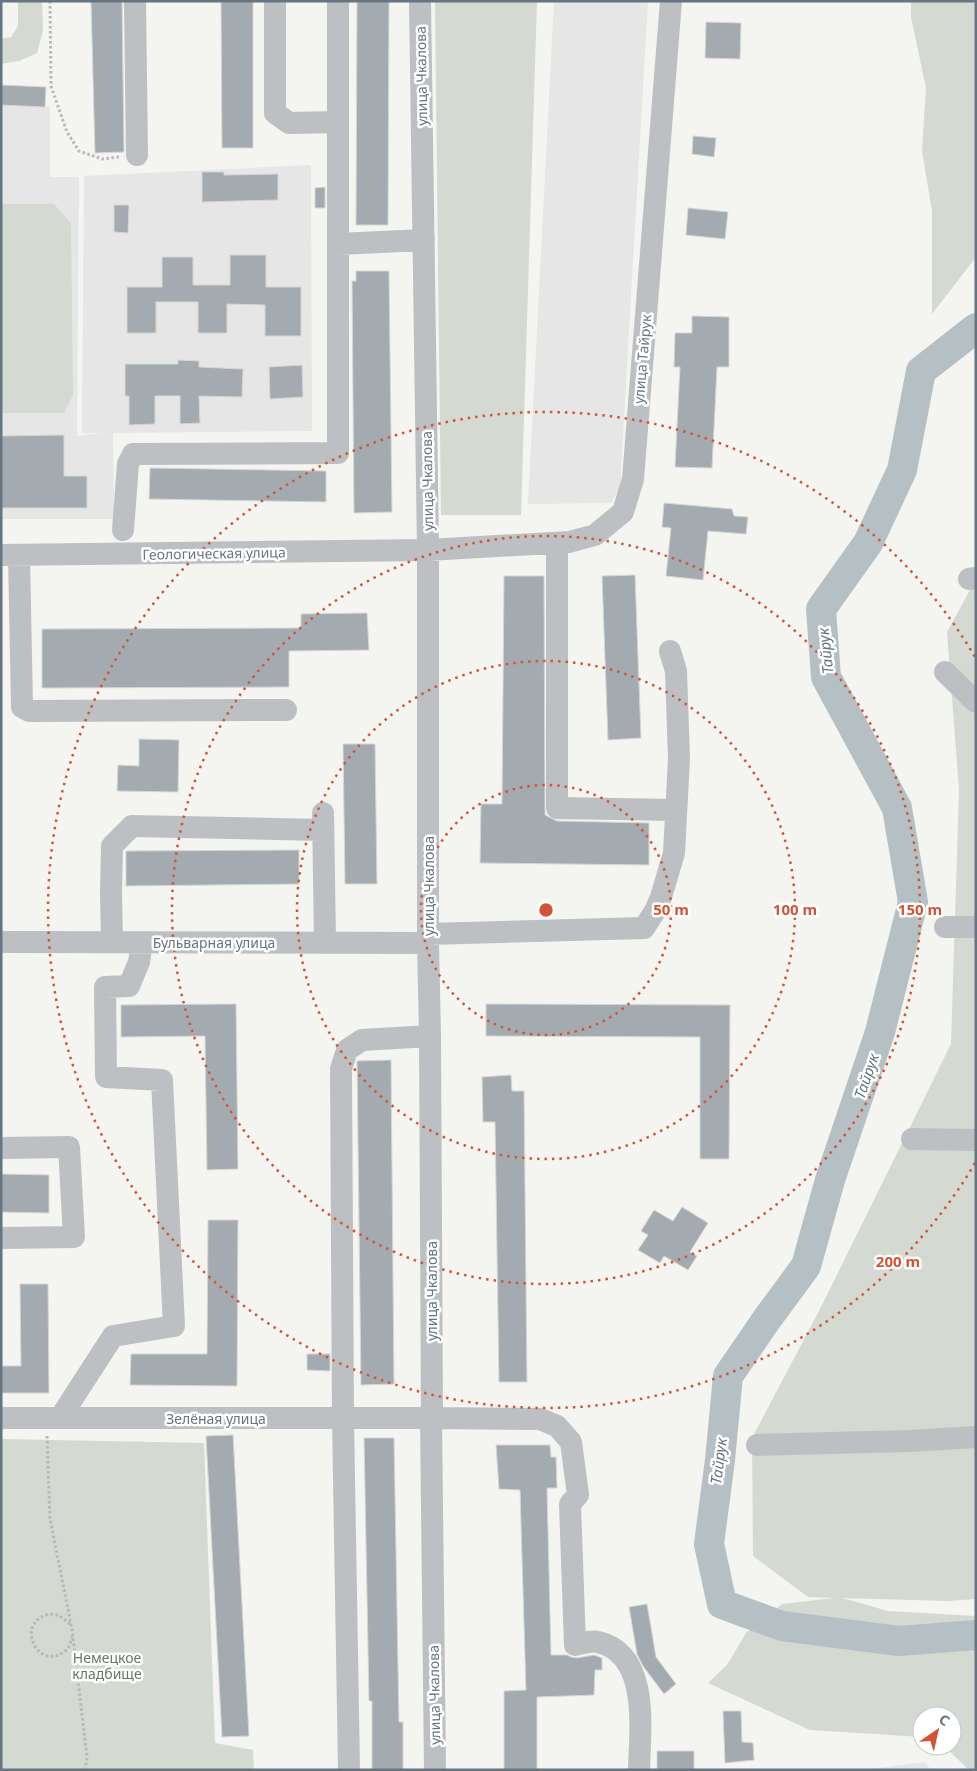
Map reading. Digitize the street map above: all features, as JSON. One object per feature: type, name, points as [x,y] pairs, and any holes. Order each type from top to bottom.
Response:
[{"type":"street","points":[[135,1],[137,155]]},
{"type":"street","points":[[275,1],[274,113],[289,123],[338,122]]},
{"type":"street","points":[[123,530],[128,464],[134,454],[338,453],[338,1]]},
{"type":"street","name":"улица Чкалова","points":[[420,1],[428,550],[428,938],[435,1770]]},
{"type":"street","name":"улица Тайрук","points":[[428,550],[568,542],[595,535],[623,512],[633,479],[671,1]]},
{"type":"street","points":[[338,244],[424,240]]},
{"type":"street","points":[[557,543],[556,808],[676,810],[679,758],[676,671],[670,651]]},
{"type":"street","name":"Геологическая улица","points":[[10,555],[428,550]]},
{"type":"street","points":[[10,555],[22,707],[29,711],[286,710]]},
{"type":"street","points":[[945,672],[976,702]]},
{"type":"street","name":"Бульварная улица","points":[[1,942],[325,942],[644,928],[661,897],[674,853],[676,810]]},
{"type":"street","points":[[112,942],[112,846],[132,826],[323,822],[325,942]]},
{"type":"street","points":[[945,927],[976,927]]},
{"type":"street","points":[[53,1418],[113,1336],[174,1326],[162,1080],[106,1077],[105,987],[129,986],[139,962],[142,942]]},
{"type":"street","points":[[349,1770],[343,1419],[341,1069],[347,1050],[362,1040],[430,1036]]},
{"type":"street","points":[[912,1139],[976,1140]]},
{"type":"street","points":[[1,1148],[68,1146],[74,1237],[1,1238]]},
{"type":"street","name":"Зелёная улица","points":[[1,1418],[540,1418],[557,1426],[571,1442],[578,1495],[570,1504],[575,1645],[596,1641],[619,1652],[632,1669],[639,1692],[639,1770]]},
{"type":"street","points":[[757,1445],[976,1437]]},
{"type":"path","points":[[50,1],[51,86],[67,132],[79,151],[102,159],[137,155]]},
{"type":"path","points":[[53,1418],[50,1519],[71,1624],[87,1757],[85,1770]]},
{"type":"path","points":[[71,1624],[58,1615],[45,1615],[34,1624],[31,1630],[31,1637],[37,1650],[49,1656],[56,1656],[68,1648],[72,1636]]},
{"type":"shaded area","points":[[554,1],[648,1],[620,487],[611,503],[528,504]]},
{"type":"shaded area","points":[[1,104],[50,107],[50,177],[79,177],[77,436],[103,433],[82,433],[84,176],[311,165],[312,431],[113,433],[114,519],[1,519]]},
{"type":"shaded area","points":[[925,1762],[931,1770],[865,1770]]},
{"type":"green space","points":[[18,1],[42,1],[43,31],[37,53],[19,61],[1,64],[1,39],[11,37],[18,26]]},
{"type":"green space","points":[[435,1],[537,1],[521,515],[441,515]]},
{"type":"green space","points":[[911,1],[976,1],[976,257],[932,314],[932,211],[922,151],[926,88],[911,17]]},
{"type":"green space","points":[[1,204],[54,204],[71,223],[73,394],[64,413],[1,413]]},
{"type":"green space","points":[[976,579],[976,1599],[947,1601],[842,1598],[888,1611],[976,1616],[976,1770],[969,1770],[954,1756],[962,1756],[962,1706],[912,1706],[912,1736],[810,1730],[708,1683],[727,1665],[746,1633],[782,1604],[834,1598],[808,1597],[753,1556],[752,1438],[820,1309],[951,1044],[959,790],[947,632]]},
{"type":"green space","name":"Немецкое кладбище","points":[[1,1439],[204,1443],[215,1743],[253,1750],[254,1770],[1,1770]]},
{"type":"building","points":[[91,1],[122,1],[124,152],[95,153]]},
{"type":"building","points":[[221,1],[253,1],[253,148],[222,148]]},
{"type":"building","points":[[357,1],[389,1],[388,225],[356,225]]},
{"type":"building","points":[[706,22],[741,23],[740,59],[705,58]]},
{"type":"building","points":[[1,85],[46,87],[45,107],[1,105]]},
{"type":"building","points":[[693,136],[716,138],[714,157],[692,154]]},
{"type":"building","points":[[202,172],[224,172],[224,175],[278,174],[278,200],[202,202]]},
{"type":"building","points":[[325,187],[325,208],[315,208],[315,188]]},
{"type":"building","points":[[114,205],[129,205],[128,233],[114,232]]},
{"type":"building","points":[[688,208],[728,212],[725,239],[686,235]]},
{"type":"building","points":[[230,255],[266,255],[266,287],[301,287],[301,336],[265,336],[265,305],[227,304],[227,333],[198,333],[198,302],[156,302],[156,333],[127,333],[127,287],[162,287],[162,257],[193,257],[193,285],[230,285]]},
{"type":"building","points":[[356,271],[389,271],[392,512],[354,513],[352,281],[356,281]]},
{"type":"building","points":[[692,316],[729,317],[729,367],[717,367],[712,468],[675,467],[680,367],[674,367],[675,333],[692,333]]},
{"type":"building","points":[[178,360],[199,361],[199,367],[243,369],[242,397],[199,396],[200,423],[180,424],[180,396],[155,396],[155,424],[129,425],[129,396],[125,396],[125,364],[178,364]]},
{"type":"building","points":[[302,365],[303,397],[270,399],[269,367]]},
{"type":"building","points":[[64,435],[64,476],[87,476],[87,508],[1,508],[1,436]]},
{"type":"building","points":[[150,468],[326,471],[326,502],[149,499]]},
{"type":"building","points":[[664,503],[732,509],[734,516],[748,517],[746,534],[708,531],[703,580],[666,576],[671,528],[662,527]]},
{"type":"building","points":[[635,575],[641,738],[608,740],[602,576]]},
{"type":"building","points":[[504,576],[544,576],[545,815],[557,821],[649,823],[649,865],[480,863],[481,804],[502,804]]},
{"type":"building","points":[[367,613],[369,650],[289,651],[289,687],[42,688],[42,629],[301,628],[301,614]]},
{"type":"building","points":[[139,739],[179,740],[178,792],[117,791],[118,765],[139,766]]},
{"type":"building","points":[[343,744],[375,744],[377,884],[345,884]]},
{"type":"building","points":[[299,850],[299,884],[126,886],[126,851]]},
{"type":"building","points":[[236,1004],[238,1169],[207,1170],[205,1036],[121,1037],[121,1005]]},
{"type":"building","points":[[486,1004],[730,1005],[729,1159],[700,1159],[700,1037],[486,1036]]},
{"type":"building","points":[[391,1060],[394,1384],[361,1385],[357,1061]]},
{"type":"building","points":[[511,1075],[512,1091],[524,1091],[527,1382],[499,1382],[495,1122],[483,1122],[482,1077]]},
{"type":"building","points":[[1,1174],[49,1175],[49,1213],[1,1212]]},
{"type":"building","points":[[682,1207],[708,1223],[690,1252],[697,1256],[688,1270],[664,1256],[660,1263],[638,1250],[648,1235],[641,1231],[654,1210],[673,1221]]},
{"type":"building","points":[[208,1220],[238,1220],[237,1386],[130,1385],[131,1354],[207,1354]]},
{"type":"building","points":[[20,1284],[48,1284],[49,1393],[1,1393],[1,1366],[21,1366]]},
{"type":"building","points":[[307,1354],[330,1354],[330,1371],[307,1370]]},
{"type":"building","points":[[233,1435],[249,1736],[222,1737],[206,1436]]},
{"type":"building","points":[[364,1438],[394,1438],[399,1722],[403,1722],[403,1770],[372,1770],[372,1701],[369,1701]]},
{"type":"building","points":[[496,1445],[550,1445],[551,1457],[556,1457],[557,1488],[547,1488],[551,1655],[567,1655],[577,1658],[594,1655],[602,1658],[602,1670],[595,1670],[594,1695],[537,1697],[537,1770],[504,1770],[504,1691],[526,1690],[520,1490],[499,1489]]},
{"type":"building","points":[[647,1604],[656,1657],[676,1684],[664,1694],[643,1666],[637,1654],[629,1607]]},
{"type":"building","points":[[723,1711],[741,1711],[742,1742],[753,1743],[754,1760],[725,1763]]},
{"type":"building","points":[[657,1751],[694,1751],[694,1770],[657,1770]]},
{"type":"waterway","name":"Тайрук","points":[[976,328],[921,371],[902,470],[868,543],[821,609],[826,677],[897,808],[913,902],[880,1032],[830,1180],[806,1266],[728,1376],[709,1544],[722,1604],[782,1626],[899,1641],[976,1635]]}]
